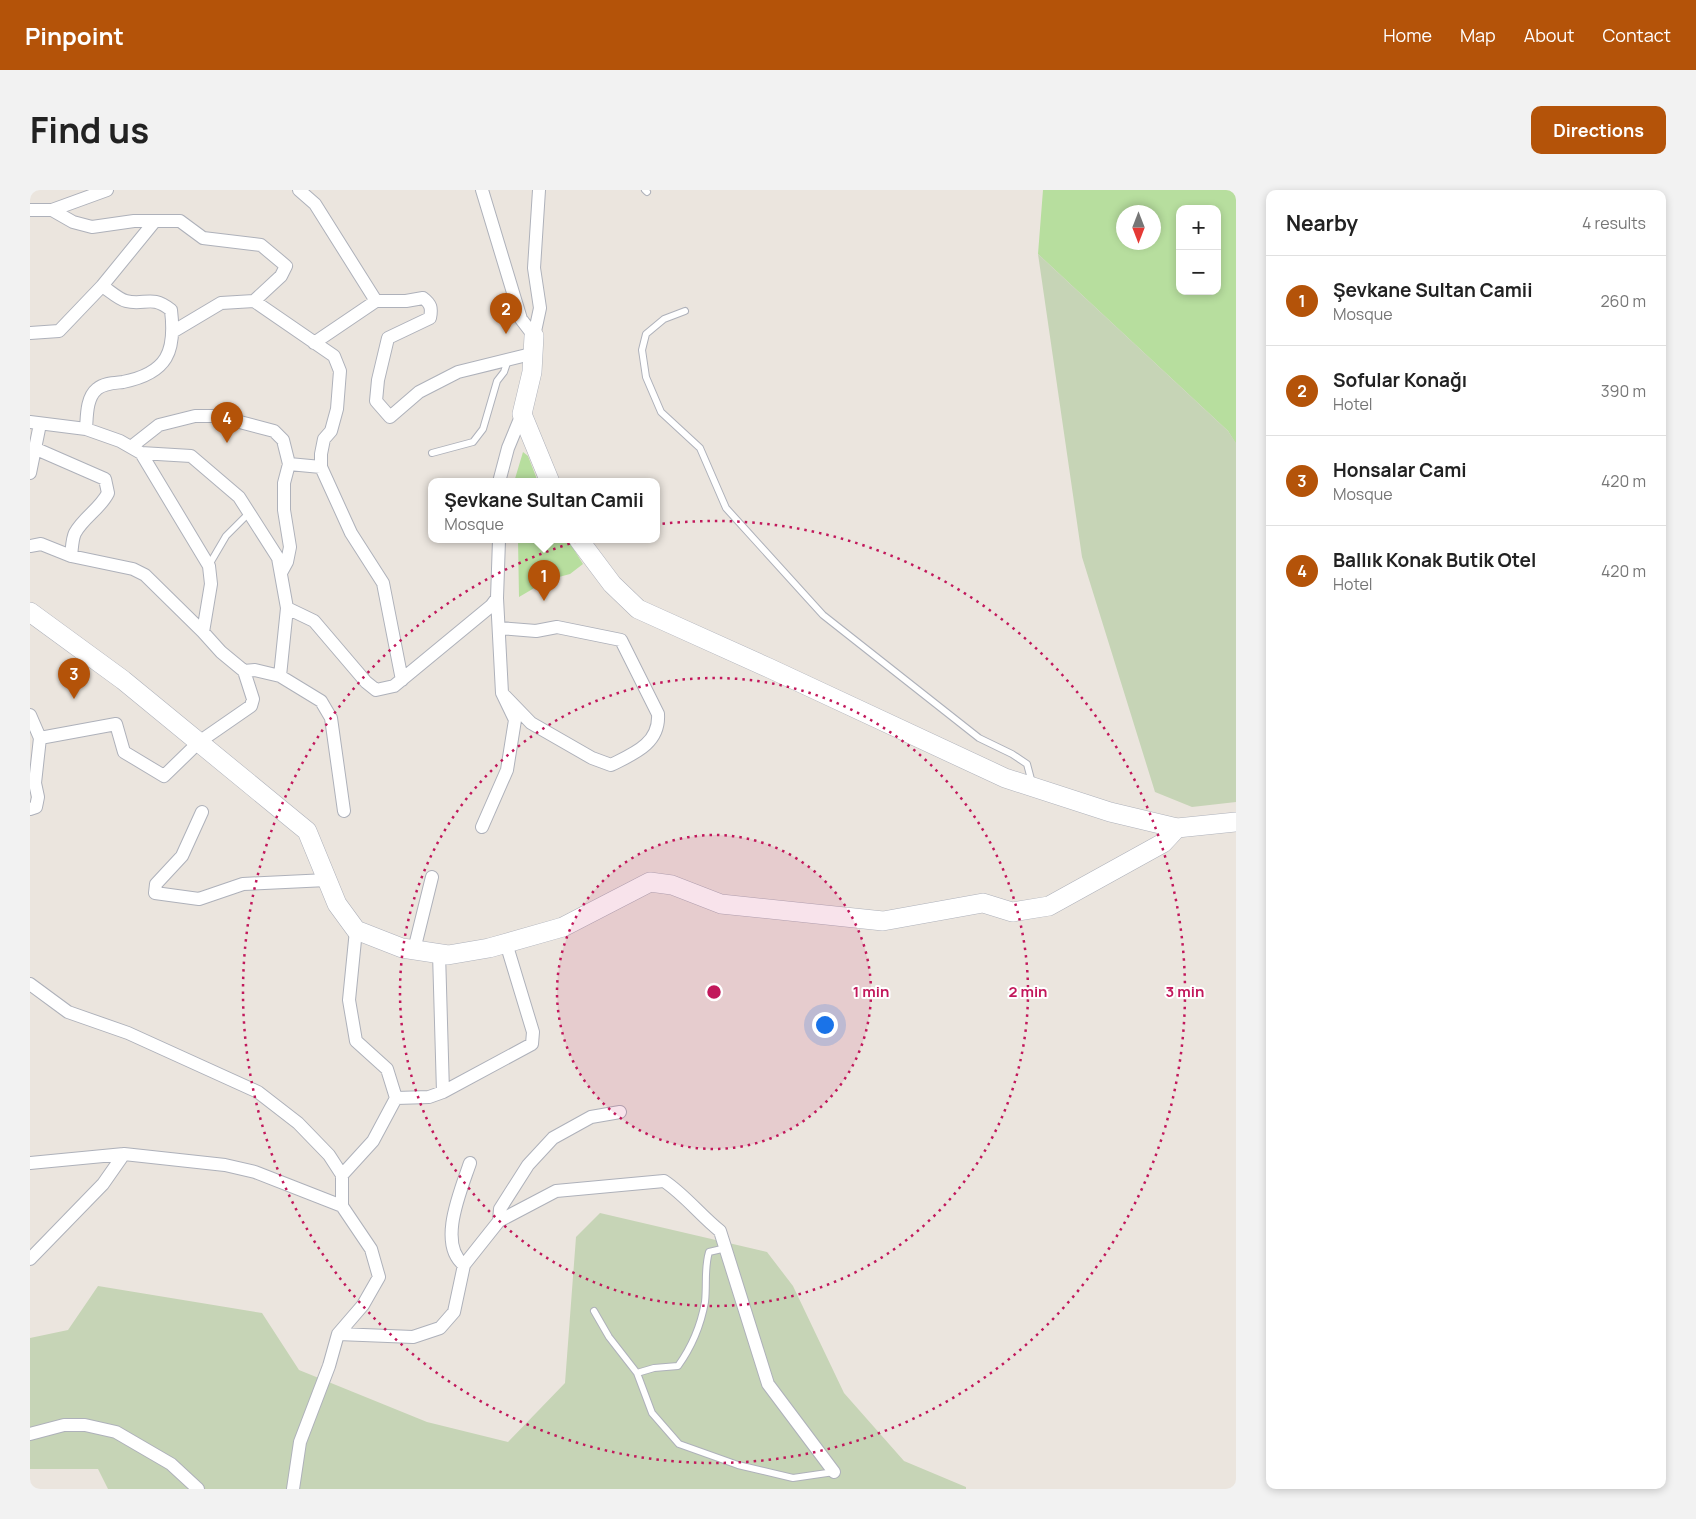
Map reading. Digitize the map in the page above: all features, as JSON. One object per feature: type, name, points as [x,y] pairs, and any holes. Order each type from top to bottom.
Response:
[{"type":"main road","points":[[535,344],[522,414],[548,478]]},
{"type":"main road","points":[[581,543],[612,584],[638,609],[1005,778],[1110,812],[1177,828],[1236,822]]},
{"type":"main road","points":[[30,612],[123,680],[307,831],[337,904],[356,930],[402,948],[448,954],[506,944],[562,927],[650,882],[672,886],[721,904],[883,921],[983,903],[1012,912],[1021,911],[1049,906],[1163,843],[1177,828]]},
{"type":"street","points":[[30,210],[52,210],[107,190]]},
{"type":"street","points":[[299,190],[314,204],[376,301]]},
{"type":"street","points":[[482,190],[521,319],[535,344]]},
{"type":"street","points":[[535,344],[540,308],[534,268],[539,190]]},
{"type":"street","points":[[52,210],[73,222],[92,227],[155,221],[180,221],[203,238],[261,245],[286,266],[281,276],[254,301]]},
{"type":"street","points":[[30,333],[59,332],[102,286],[155,221]]},
{"type":"street","points":[[86,429],[90,401],[96,390],[110,383],[125,382],[162,365],[171,351],[174,332],[171,310],[167,306],[153,300],[126,301],[102,286]]},
{"type":"street","points":[[314,343],[376,301],[406,301],[423,298],[429,302],[432,310],[430,318],[388,338],[378,380],[376,401],[390,417],[419,392],[458,372],[508,360],[535,344]]},
{"type":"street","points":[[174,332],[221,302],[254,301],[334,356],[340,371],[336,409],[331,431],[324,439],[321,467],[351,533],[383,583],[402,680]]},
{"type":"street","points":[[501,478],[508,448],[522,414]]},
{"type":"street","points":[[136,450],[159,425],[195,416],[217,416],[274,431],[283,440],[289,464],[284,482],[284,510],[290,547],[287,562],[281,573]]},
{"type":"street","points":[[30,473],[35,423],[86,429],[136,450],[191,456],[239,497],[278,558],[287,608],[280,676]]},
{"type":"street","points":[[34,448],[105,479],[108,492],[101,506],[86,518],[74,534],[71,556]]},
{"type":"street","points":[[136,450],[209,566],[211,584],[203,632]]},
{"type":"street","points":[[289,464],[321,467]]},
{"type":"street","points":[[482,827],[507,770],[515,720],[502,693],[497,598],[499,543]]},
{"type":"street","points":[[30,546],[41,544],[71,556],[126,567],[145,575],[221,652],[244,671],[253,699],[251,706],[199,742],[164,776],[124,752],[116,724],[40,738]]},
{"type":"street","points":[[287,608],[314,621],[366,682],[376,690],[394,686],[402,680],[491,606],[497,598]]},
{"type":"street","points":[[500,628],[536,631],[557,627],[622,640],[658,714],[658,723],[649,742],[637,752],[611,764],[592,758],[531,723],[502,693]]},
{"type":"street","points":[[244,671],[255,670],[280,676],[321,701],[331,718],[344,811]]},
{"type":"street","points":[[30,715],[40,738],[35,783],[38,796],[36,808],[30,809]]},
{"type":"street","points":[[202,812],[182,856],[156,884],[155,893],[199,899],[243,884],[327,880]]},
{"type":"street","points":[[414,950],[432,876]]},
{"type":"street","points":[[342,1175],[373,1141],[396,1098],[387,1069],[356,1041],[350,1000],[356,930]]},
{"type":"street","points":[[396,1098],[429,1097],[443,1092],[532,1044],[533,1032],[506,944]]},
{"type":"street","points":[[439,953],[443,1092]]},
{"type":"street","points":[[30,984],[68,1012],[128,1033],[258,1092],[298,1123],[329,1155],[342,1175],[342,1206]]},
{"type":"street","points":[[499,1221],[500,1209],[528,1165],[553,1138],[591,1117],[620,1112]]},
{"type":"street","points":[[30,1163],[124,1154],[225,1165],[256,1172],[342,1206],[372,1249],[379,1277],[363,1304],[338,1334],[329,1366],[300,1442],[293,1489]]},
{"type":"street","points":[[30,1259],[103,1184],[124,1154]]},
{"type":"street","points":[[464,1265],[457,1260],[452,1237],[453,1216],[470,1163]]},
{"type":"street","points":[[338,1334],[413,1337],[440,1328],[454,1312],[464,1265],[499,1221],[556,1191],[664,1181],[676,1189],[702,1217],[720,1231],[768,1384],[834,1472]]},
{"type":"street","points":[[30,1434],[64,1426],[85,1426],[116,1432],[171,1464],[198,1489]]},
{"type":"lane","points":[[685,311],[664,319],[646,334],[642,350],[646,377],[661,412],[700,448],[726,508],[823,616],[979,738],[1012,754],[1027,764],[1033,787]]},
{"type":"lane","points":[[432,453],[473,442],[483,429],[497,381],[504,372],[508,360]]},
{"type":"lane","points":[[209,566],[226,536],[249,513]]},
{"type":"lane","points":[[637,1373],[654,1368],[678,1366],[690,1349],[704,1302],[705,1265],[709,1252],[726,1248]]},
{"type":"lane","points":[[594,1311],[609,1337],[637,1373],[652,1413],[679,1444],[738,1464],[793,1478],[834,1472]]},
{"type":"green space","points":[[1043,190],[1236,190],[1236,444],[1228,431],[1038,254]]},
{"type":"green space","points":[[1038,254],[1228,431],[1236,443],[1236,802],[1192,807],[1155,792],[1082,557]]},
{"type":"green space","points":[[523,452],[528,456],[536,478],[515,478]]},
{"type":"green space","points":[[518,543],[570,543],[583,564],[570,574],[548,580],[519,597]]},
{"type":"green space","points":[[600,1213],[767,1252],[793,1286],[844,1393],[904,1461],[966,1487],[966,1489],[108,1489],[98,1469],[30,1469],[30,1338],[68,1330],[98,1286],[262,1313],[299,1370],[427,1422],[508,1442],[565,1383],[576,1237]]},
{"type":"place","name":"Sofular Konağı","points":[[506,334]]},
{"type":"place","name":"Ballık Konak Butik Otel","points":[[227,443]]},
{"type":"place","name":"Şevkane Sultan Camii","points":[[544,601]]},
{"type":"place","name":"Honsalar Cami","points":[[74,699]]}]
